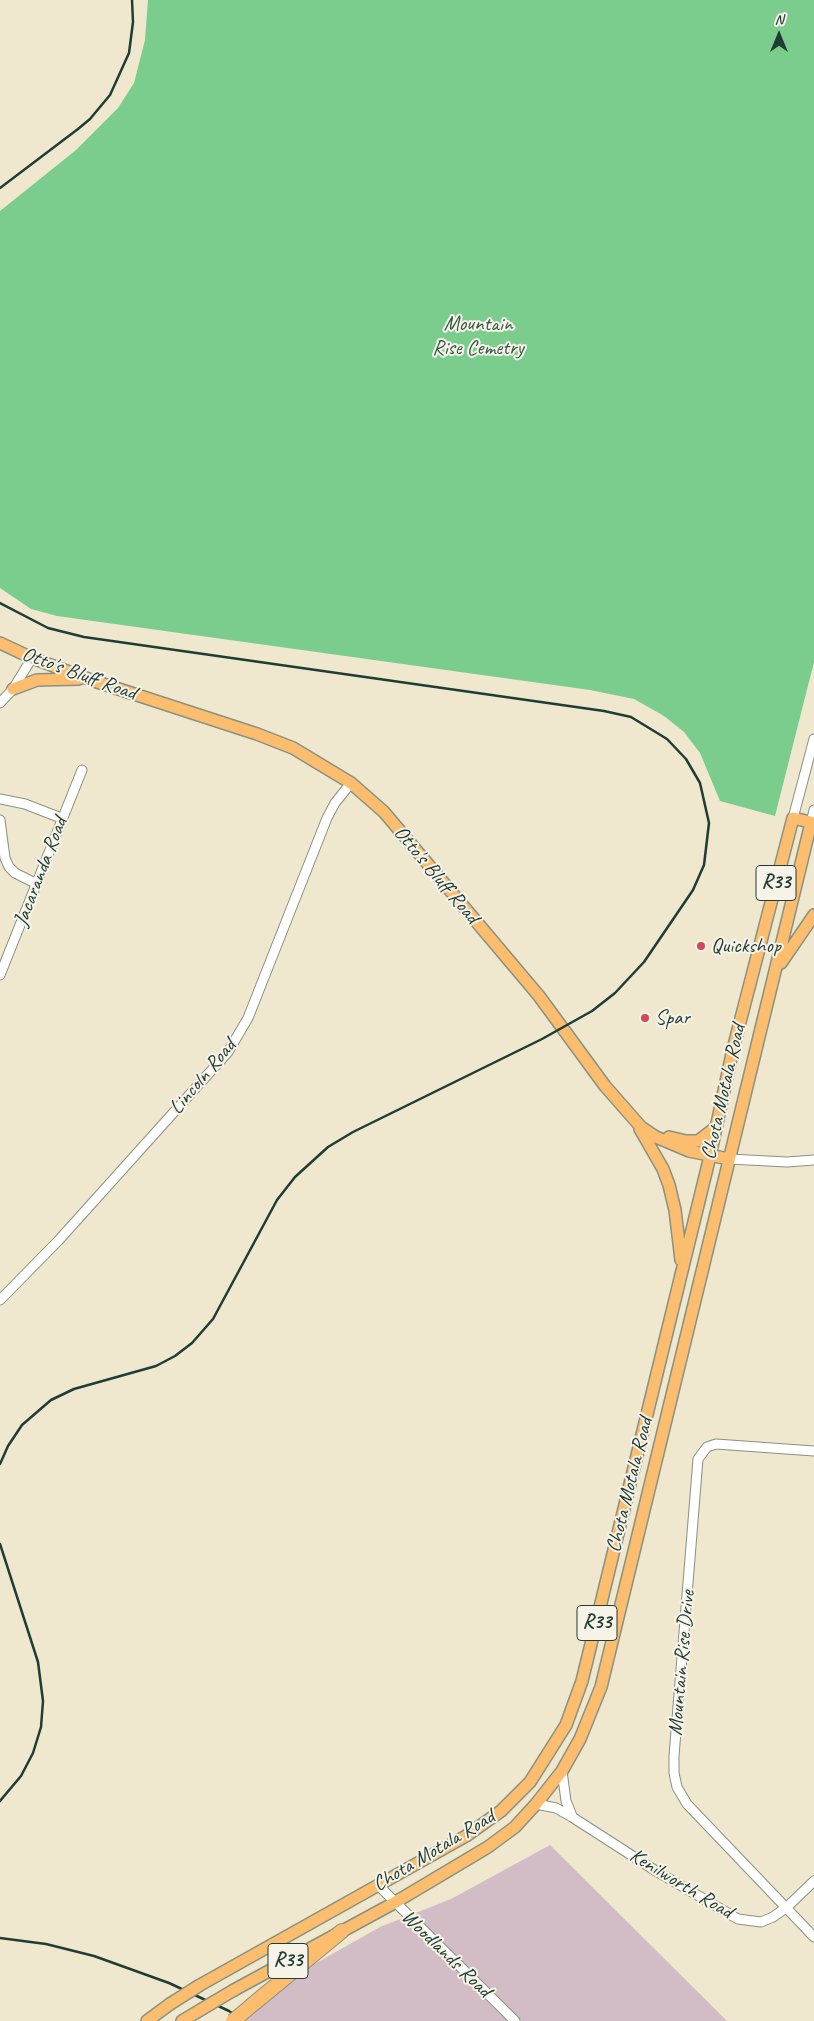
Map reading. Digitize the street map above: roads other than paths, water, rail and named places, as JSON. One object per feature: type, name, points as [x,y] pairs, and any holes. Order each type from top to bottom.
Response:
[{"type":"highway","points":[[233,2021],[342,1931]]},
{"type":"main road","name":"Otto's Bluff Road","points":[[0,643],[32,658],[91,680],[294,748],[351,783],[384,812],[539,996],[605,1086],[638,1124],[671,1144],[710,1156],[729,1159]]},
{"type":"main road","points":[[13,689],[37,680],[52,678],[91,680]]},
{"type":"main road","points":[[792,818],[812,823]]},
{"type":"main road","name":"Chota Motala Road","points":[[147,2021],[200,1985],[466,1836],[500,1811],[530,1782],[566,1725],[582,1681],[710,1156],[733,1049],[792,818]]},
{"type":"main road","name":"Chota Motala Road","points":[[182,2021],[198,2014],[234,1990],[394,1903],[488,1847],[515,1827],[536,1804],[562,1771],[580,1739],[601,1687],[812,823]]},
{"type":"main road","points":[[776,970],[814,915]]},
{"type":"main road","points":[[638,1124],[676,1140],[692,1142],[704,1138],[715,1127]]},
{"type":"main road","points":[[638,1124],[670,1185],[679,1237],[681,1274]]},
{"type":"street","points":[[0,703],[13,689],[32,658]]},
{"type":"street","name":"Chota Motala Road","points":[[792,818],[814,739]]},
{"type":"street","name":"Jacaranda Road","points":[[0,975],[37,884],[61,818],[82,770]]},
{"type":"street","name":"Lincoln Road","points":[[0,1300],[58,1241],[228,1052],[248,1018],[327,818],[335,803],[351,783]]},
{"type":"street","points":[[0,799],[25,804],[61,818]]},
{"type":"street","name":"Chota Motala Road","points":[[812,823],[814,810]]},
{"type":"street","points":[[0,820],[8,867],[15,873],[37,884]]},
{"type":"street","name":"Otto's Bluff Road","points":[[729,1159],[787,1162],[814,1160]]},
{"type":"street","name":"Mountain Rise Drive","points":[[814,1451],[716,1444],[707,1447],[698,1459],[674,1756],[674,1773],[677,1787],[687,1804],[814,1936]]},
{"type":"street","points":[[562,1771],[566,1801],[572,1817]]},
{"type":"street","name":"Kenilworth Road","points":[[536,1804],[556,1808],[572,1817],[686,1890],[738,1919],[761,1922],[787,1907],[814,1881]]},
{"type":"street","name":"Woodlands Road","points":[[379,1886],[515,2021]]},
{"type":"railway","points":[[0,188],[90,119],[110,95],[129,53],[133,22],[132,0]]},
{"type":"railway","points":[[0,603],[48,628],[84,637],[604,711],[631,717],[667,739],[686,759],[700,783],[709,823],[704,865],[693,890],[644,962],[615,993],[592,1011],[542,1039],[353,1132],[328,1147],[295,1177],[277,1200],[213,1319],[192,1343],[175,1356],[156,1366],[74,1389],[51,1400],[22,1425],[8,1446],[0,1464]]},
{"type":"railway","points":[[0,1544],[38,1662],[43,1701],[41,1727],[33,1753],[21,1776],[0,1801]]},
{"type":"railway","points":[[0,1938],[46,1944],[94,1956],[169,1983],[229,2011],[244,2021]]},
{"type":"place","name":"Quickshop","points":[[701,946]]},
{"type":"place","name":"Spar","points":[[645,1018]]},
{"type":"park label","name":"Mountain Rise Cemetry","points":[[478,336]]}]
